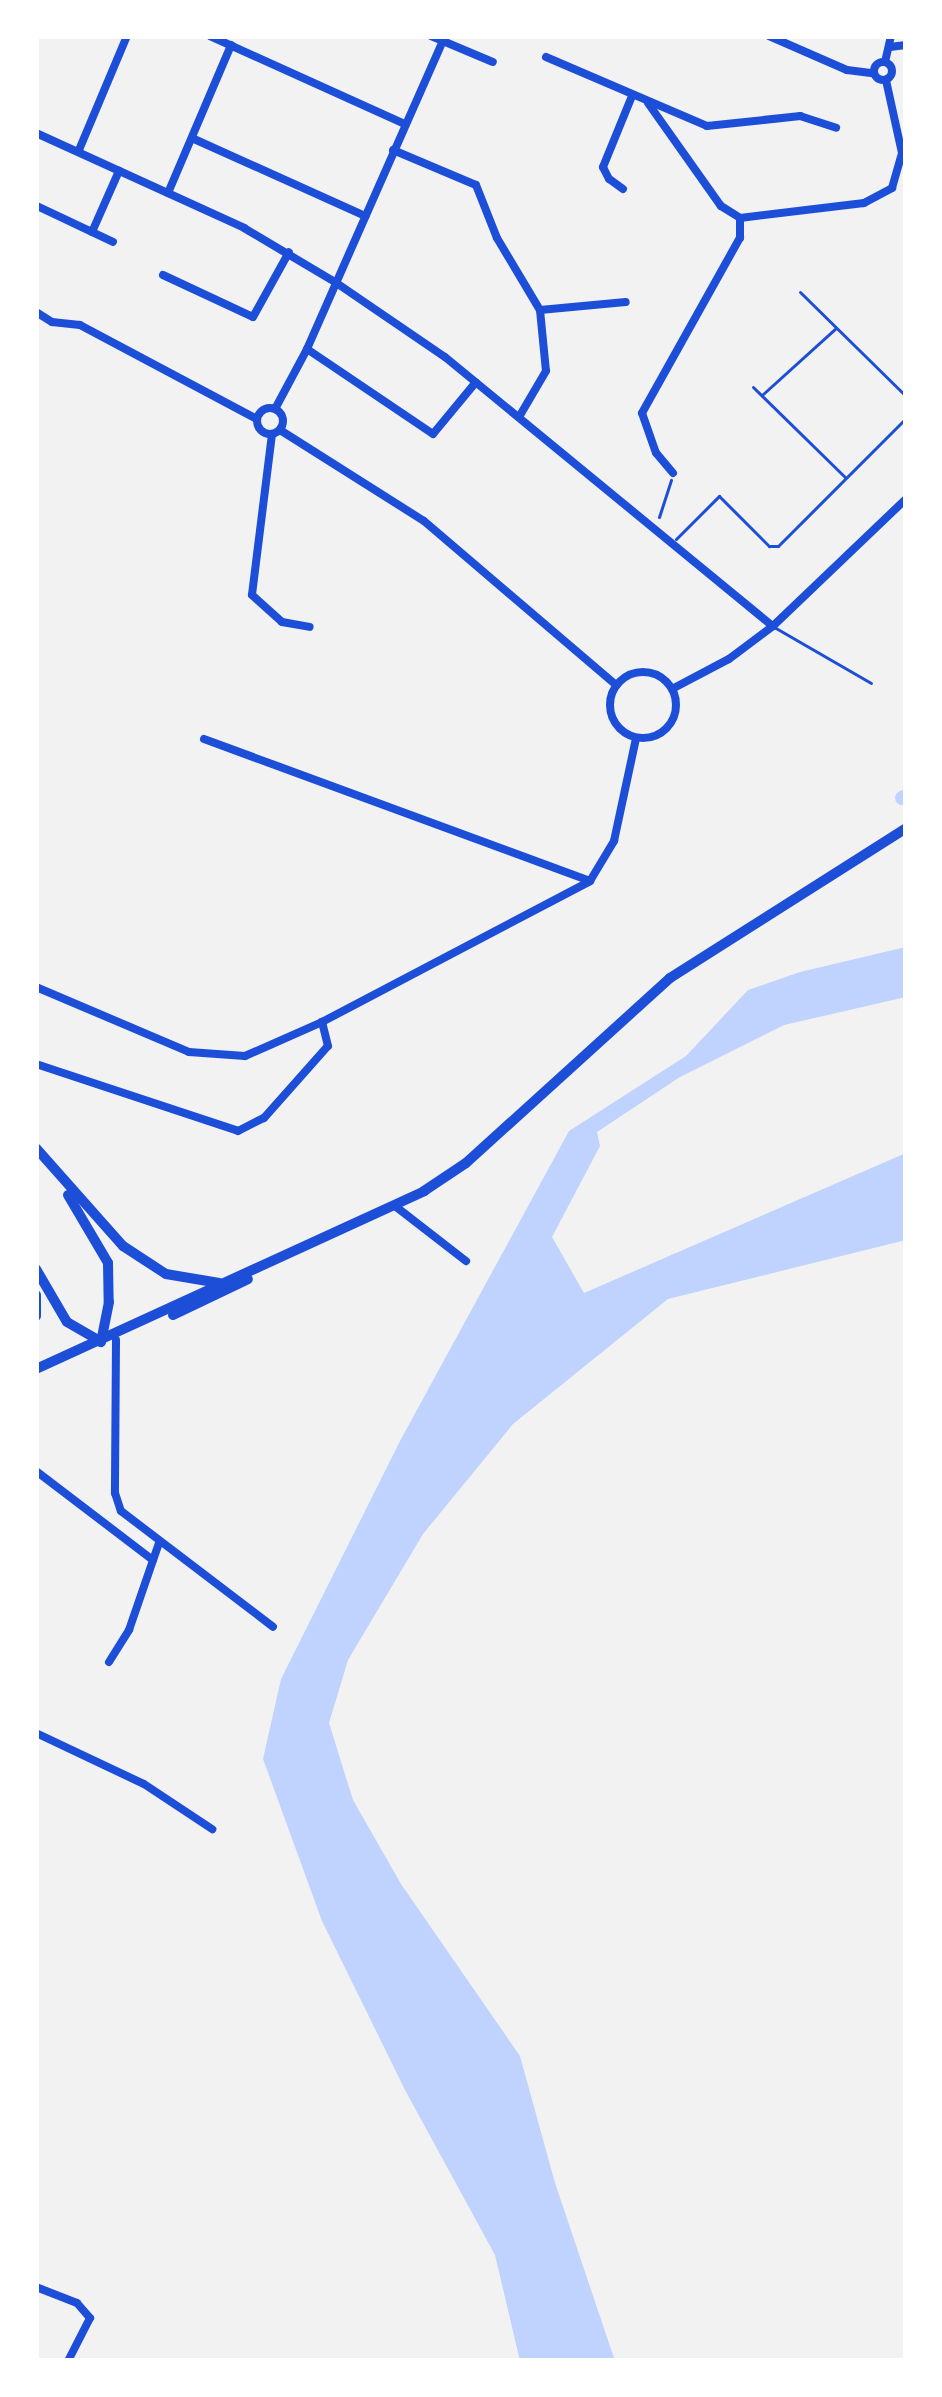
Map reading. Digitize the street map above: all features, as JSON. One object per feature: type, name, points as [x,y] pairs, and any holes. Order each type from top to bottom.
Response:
[{"type":"main road","points":[[36,1369],[395,1206],[466,1163],[670,978],[906,828]]},
{"type":"main road","points":[[37,1150],[123,1246],[166,1274],[224,1283]]},
{"type":"main road","points":[[37,1150],[93,1232],[108,1263],[109,1302],[101,1342]]},
{"type":"main road","points":[[36,1269],[67,1322],[101,1342],[116,1340],[231,1290],[266,1267]]},
{"type":"main road","points":[[36,1295],[36,1316]]},
{"type":"street","points":[[79,150],[127,36]]},
{"type":"street","points":[[211,36],[405,124]]},
{"type":"street","points":[[431,36],[493,62]]},
{"type":"street","points":[[769,36],[848,70],[886,80]]},
{"type":"street","points":[[275,409],[307,350],[444,38]]},
{"type":"street","points":[[885,62],[890,41],[906,45]]},
{"type":"street","points":[[168,193],[231,45]]},
{"type":"street","points":[[546,57],[707,126],[800,116],[836,128]]},
{"type":"street","points":[[873,73],[876,64],[885,62]]},
{"type":"street","points":[[648,103],[721,206],[740,218],[864,202],[892,188],[902,153],[886,80],[892,70],[885,62]]},
{"type":"street","points":[[623,189],[609,179],[603,167],[632,95]]},
{"type":"street","points":[[36,133],[289,252],[335,282],[476,382],[772,626]]},
{"type":"street","points":[[194,139],[364,216]]},
{"type":"street","points":[[393,150],[476,185],[497,238],[540,310],[546,371],[519,417]]},
{"type":"street","points":[[92,232],[119,171]]},
{"type":"street","points":[[37,206],[112,242]]},
{"type":"street","points":[[673,473],[656,454],[642,413],[740,238],[740,218]]},
{"type":"street","points":[[164,275],[253,316],[289,252]]},
{"type":"street","points":[[540,310],[626,302]]},
{"type":"street","points":[[36,312],[52,322],[80,326],[257,419]]},
{"type":"street","points":[[307,350],[433,434],[476,382]]},
{"type":"street","points":[[310,627],[282,622],[252,595],[276,432],[283,418],[275,409],[263,409],[257,419],[260,430],[276,432],[424,521],[616,686]]},
{"type":"street","points":[[672,688],[729,659],[772,626],[906,499]]},
{"type":"street","points":[[616,686],[646,672],[672,688]]},
{"type":"street","points":[[616,686],[611,716],[636,738],[652,738],[673,722],[672,688]]},
{"type":"street","points":[[36,987],[189,1052],[245,1056],[322,1022],[590,881],[614,841],[636,738]]},
{"type":"street","points":[[204,739],[590,881]]},
{"type":"street","points":[[36,1064],[220,1130],[238,1131],[263,1118],[328,1046],[322,1022]]},
{"type":"street","points":[[395,1206],[466,1261]]},
{"type":"street","points":[[116,1340],[112,1357],[115,1493],[121,1511],[273,1627]]},
{"type":"street","points":[[101,1342],[112,1357]]},
{"type":"street","points":[[36,1471],[153,1559]]},
{"type":"street","points":[[109,1662],[129,1630],[159,1543]]},
{"type":"street","points":[[36,1733],[144,1784],[212,1829]]},
{"type":"street","points":[[36,2287],[77,2303],[90,2318],[68,2361]]},
{"type":"lane","points":[[800,292],[906,396]]},
{"type":"lane","points":[[761,395],[830,329],[837,328]]},
{"type":"lane","points":[[753,387],[846,478]]},
{"type":"lane","points":[[672,544],[718,496],[769,546],[778,546],[906,418]]},
{"type":"lane","points":[[772,626],[791,632],[871,682]]},
{"type":"path","points":[[655,531],[673,473]]},
{"type":"water","points":[[906,947],[906,997],[784,1025],[680,1077],[597,1132],[600,1146],[552,1237],[584,1293],[906,1153],[906,1240],[668,1299],[513,1424],[423,1534],[348,1660],[329,1723],[353,1800],[401,1884],[520,2056],[555,2183],[615,2361],[520,2361],[495,2255],[405,2090],[322,1921],[263,1759],[281,1679],[400,1441],[569,1131],[686,1056],[748,990],[800,972]]},
{"type":"waterway","points":[[902,798],[906,796]]}]
